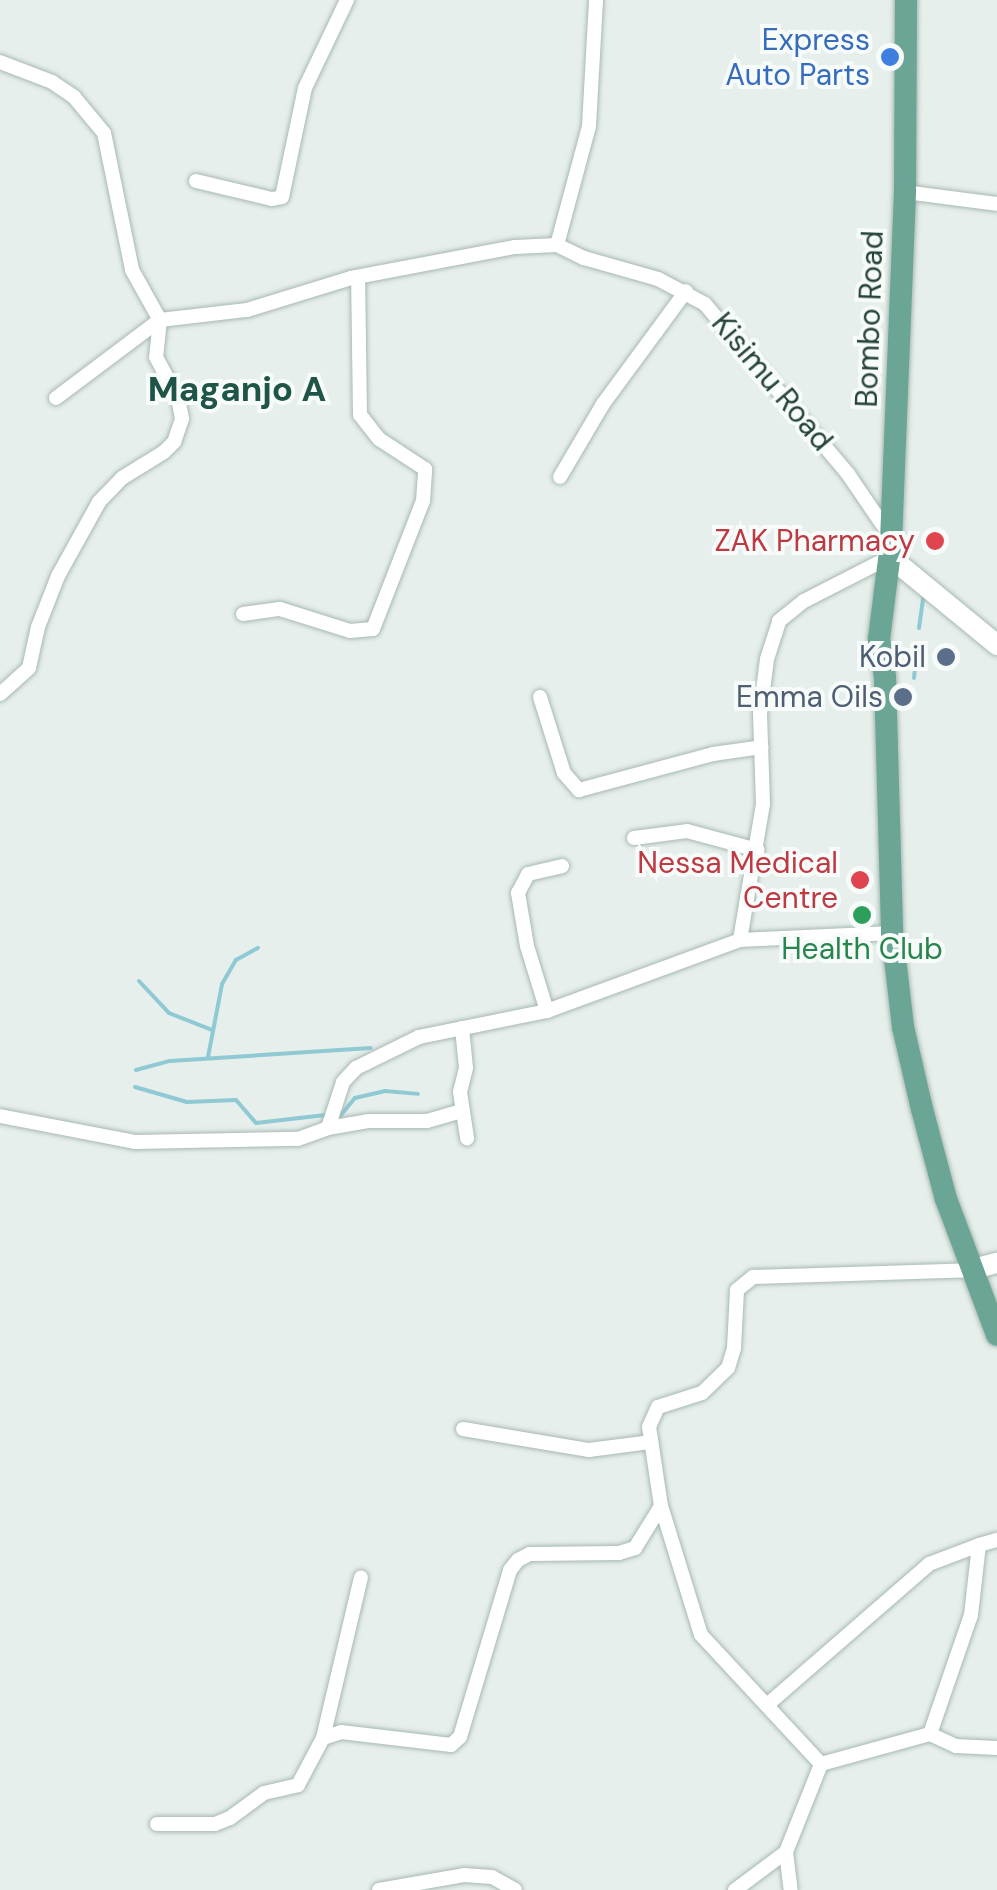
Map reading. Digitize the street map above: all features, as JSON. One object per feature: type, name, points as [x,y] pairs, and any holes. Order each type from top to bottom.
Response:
[{"type":"main road","name":"Bombo Road","points":[[906,0],[905,192],[890,551],[880,639],[886,678],[892,932],[903,1027],[922,1109],[970,1270],[997,1335]]},
{"type":"street","points":[[196,181],[282,197],[305,88],[347,0]]},
{"type":"street","points":[[56,398],[160,320],[247,310],[358,277],[515,247],[557,245],[589,126],[596,0]]},
{"type":"street","points":[[0,694],[29,668],[38,627],[58,576],[99,502],[122,478],[164,452],[180,431],[178,398],[156,356],[160,320],[132,270],[104,133],[74,97],[4,61]]},
{"type":"street","points":[[905,192],[997,204]]},
{"type":"street","name":"Kisimu Road","points":[[557,245],[686,291],[718,317],[887,526],[890,551]]},
{"type":"street","points":[[243,614],[280,608],[350,631],[373,630],[422,502],[425,469],[379,440],[360,414],[358,277]]},
{"type":"street","points":[[560,476],[603,404],[686,291]]},
{"type":"street","points":[[740,940],[758,850],[760,714],[768,659],[779,621],[890,551],[997,646]]},
{"type":"street","points":[[540,697],[564,773],[579,790],[714,754],[762,747]]},
{"type":"street","points":[[634,838],[686,831],[758,850]]},
{"type":"street","points":[[547,1011],[527,946],[518,893],[528,874],[562,866]]},
{"type":"street","points":[[328,1128],[343,1082],[356,1068],[418,1037],[547,1011],[740,940],[892,932]]},
{"type":"street","points":[[462,1028],[468,1138]]},
{"type":"street","points":[[0,1116],[135,1142],[298,1139],[328,1128],[445,1118],[464,1111]]},
{"type":"street","points":[[821,1764],[701,1635],[662,1506],[648,1427],[658,1406],[702,1392],[728,1368],[734,1348],[737,1290],[753,1277],[970,1270],[997,1264]]},
{"type":"street","points":[[463,1429],[588,1450],[651,1442]]},
{"type":"street","points":[[323,1738],[360,1731],[451,1745],[460,1737],[510,1570],[518,1560],[530,1554],[619,1554],[636,1548],[662,1506]]},
{"type":"street","points":[[767,1705],[929,1564],[997,1540]]},
{"type":"street","points":[[930,1734],[971,1615],[978,1545]]},
{"type":"street","points":[[157,1824],[215,1824],[264,1794],[298,1785],[323,1738],[361,1576]]},
{"type":"street","points":[[821,1764],[930,1734],[956,1746],[997,1748]]},
{"type":"street","points":[[791,1890],[786,1852],[821,1764]]},
{"type":"street","points":[[735,1890],[786,1852]]},
{"type":"street","points":[[379,1890],[464,1876],[492,1877],[515,1890]]},
{"type":"waterway","points":[[919,628],[924,593]]},
{"type":"waterway","points":[[914,678],[917,650]]},
{"type":"waterway","points":[[208,1057],[222,984],[236,960],[258,948]]},
{"type":"waterway","points":[[139,981],[169,1013],[212,1030]]},
{"type":"waterway","points":[[136,1070],[170,1061],[371,1048]]},
{"type":"waterway","points":[[135,1087],[187,1102],[236,1100],[256,1123],[326,1115]]},
{"type":"waterway","points":[[341,1115],[355,1098],[385,1091],[418,1094]]},
{"type":"place","name":"Express Auto Parts","points":[[890,57]]},
{"type":"place","name":"ZAK Pharmacy","points":[[935,541]]},
{"type":"place","name":"Kobil","points":[[946,657]]},
{"type":"place","name":"Emma Oils","points":[[903,697]]},
{"type":"place","name":"Nessa Medical Centre","points":[[860,880]]},
{"type":"place","name":"Health Club","points":[[862,915]]},
{"type":"district","name":"Maganjo A","points":[[237,389]]}]
